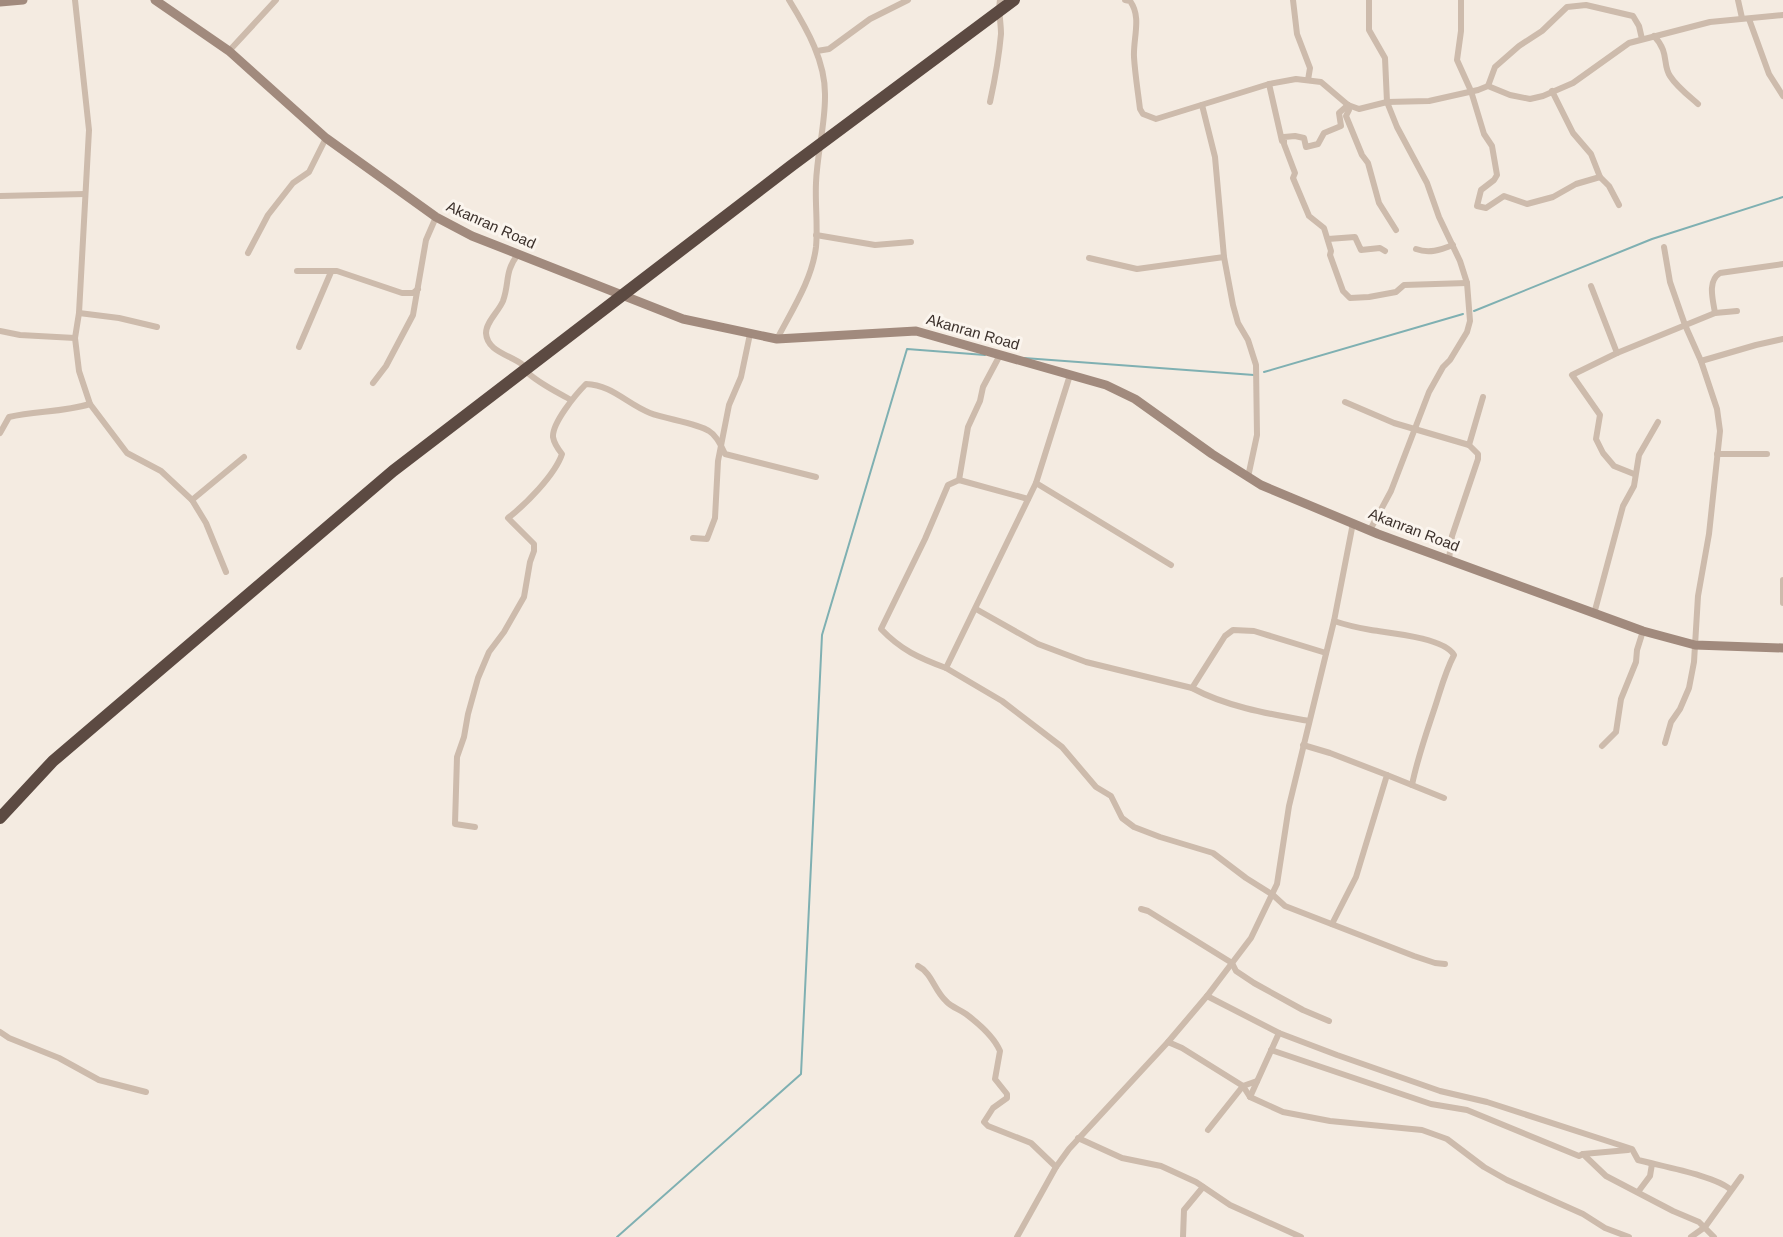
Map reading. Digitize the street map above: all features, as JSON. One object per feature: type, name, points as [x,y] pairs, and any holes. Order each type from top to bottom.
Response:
[{"type":"highway","points":[[0,818],[53,761],[393,471],[791,166],[1014,0]]},
{"type":"main road","points":[[0,2],[23,0]]},
{"type":"main road","name":"Akanran Road","points":[[154,0],[229,51],[326,138],[436,217],[472,236],[682,320],[777,339],[916,331],[1106,385],[1135,399],[1212,454],[1261,485],[1370,530],[1594,615],[1643,631],[1695,645],[1783,647]]},
{"type":"street","points":[[75,0],[89,130],[79,313],[75,338],[80,371],[90,404],[128,453],[161,471],[192,500],[206,523],[226,572]]},
{"type":"street","points":[[229,51],[276,0]]},
{"type":"street","points":[[777,339],[808,279],[813,263],[817,202],[815,185],[826,96],[817,51],[789,0]]},
{"type":"street","points":[[817,51],[829,49],[870,19],[908,0]]},
{"type":"street","points":[[990,102],[1001,32],[1000,0]]},
{"type":"street","points":[[1125,0],[1130,0],[1132,4],[1137,31],[1134,55],[1140,109],[1143,114],[1158,118],[1269,84],[1308,80],[1321,82],[1348,105],[1359,109],[1388,102],[1429,101],[1488,86],[1510,95],[1530,99],[1573,83],[1629,43],[1691,25],[1783,15]]},
{"type":"street","points":[[1293,0],[1297,34],[1310,68],[1308,80]]},
{"type":"street","points":[[1369,0],[1369,30],[1385,58],[1388,102],[1397,126],[1427,183],[1439,217],[1453,245],[1467,283],[1470,321],[1467,332],[1433,385],[1391,491],[1370,530]]},
{"type":"street","points":[[1461,0],[1461,31],[1457,60],[1471,92],[1484,134],[1492,146],[1497,175],[1481,190],[1477,206],[1486,208],[1504,196],[1527,204],[1553,197],[1576,184],[1600,177]]},
{"type":"street","points":[[1562,0],[1567,7]]},
{"type":"street","points":[[1738,0],[1742,18]]},
{"type":"street","points":[[1488,86],[1495,67],[1519,46],[1542,31],[1567,7],[1585,2],[1633,16],[1639,26],[1642,39]]},
{"type":"street","points":[[1749,19],[1769,74],[1783,96]]},
{"type":"street","points":[[1654,36],[1661,44],[1669,75],[1698,104]]},
{"type":"street","points":[[1269,84],[1284,144],[1295,173],[1293,178],[1309,216],[1324,228],[1331,251],[1330,255],[1343,291],[1350,298],[1369,297],[1396,292],[1404,285],[1467,283]]},
{"type":"street","points":[[1552,92],[1573,133],[1591,154],[1600,177],[1609,186],[1619,205]]},
{"type":"street","points":[[1203,105],[1215,157],[1224,257],[1238,323],[1248,340],[1256,365],[1257,435],[1248,477]]},
{"type":"street","points":[[1284,144],[1284,137],[1295,136],[1304,138],[1306,147],[1318,144],[1323,133],[1341,126],[1339,113],[1348,105]]},
{"type":"street","points":[[1348,105],[1349,110],[1346,116],[1362,155],[1368,163],[1379,203],[1396,230]]},
{"type":"street","points":[[248,253],[268,215],[292,183],[309,172],[326,138]]},
{"type":"street","points":[[0,196],[86,194]]},
{"type":"street","points":[[373,383],[386,366],[413,315],[426,240],[436,217]]},
{"type":"street","points":[[816,235],[875,245],[911,242]]},
{"type":"street","points":[[1328,240],[1355,237],[1361,250],[1380,248],[1385,251]]},
{"type":"street","points":[[1416,249],[1423,252],[1453,245]]},
{"type":"street","points":[[1664,247],[1670,282],[1684,325],[1701,361],[1718,409],[1720,422],[1709,534],[1698,596],[1689,688],[1680,709],[1671,722],[1665,743]]},
{"type":"street","points":[[518,254],[510,266],[503,302],[488,325],[486,333],[490,344],[501,354],[512,358],[529,373],[572,400]]},
{"type":"street","points":[[1089,258],[1137,269],[1224,257]]},
{"type":"street","points":[[1714,313],[1712,282],[1714,276],[1720,273],[1783,264]]},
{"type":"street","points":[[297,271],[337,271],[402,293],[413,293],[418,288]]},
{"type":"street","points":[[299,347],[331,272]]},
{"type":"street","points":[[1591,286],[1617,352]]},
{"type":"street","points":[[1635,474],[1614,466],[1603,453],[1596,440],[1600,416],[1572,375],[1617,352],[1714,313],[1737,311]]},
{"type":"street","points":[[79,313],[118,318],[157,327]]},
{"type":"street","points":[[0,331],[20,335],[75,338]]},
{"type":"street","points":[[693,538],[707,539],[711,533],[715,518],[718,461],[729,405],[741,377],[750,334]]},
{"type":"street","points":[[1701,361],[1783,339]]},
{"type":"street","points":[[959,480],[968,427],[980,401],[983,387],[1000,355]]},
{"type":"street","points":[[946,668],[1036,483],[1070,375]]},
{"type":"street","points":[[475,827],[455,824],[457,757],[478,678],[489,652],[524,597],[534,551],[534,544],[508,518],[519,509],[559,464],[562,454],[553,441],[553,433],[572,400],[586,384],[598,385],[613,391],[648,413],[710,431],[725,454],[816,477]]},
{"type":"street","points":[[1469,445],[1483,397]]},
{"type":"street","points":[[1345,402],[1415,430],[1469,445],[1478,454],[1452,536],[1449,559]]},
{"type":"street","points":[[0,433],[9,417],[32,412],[70,410],[90,404]]},
{"type":"street","points":[[1594,615],[1623,506],[1634,486],[1639,455],[1659,422]]},
{"type":"street","points":[[1717,454],[1767,454]]},
{"type":"street","points":[[192,500],[244,457]]},
{"type":"street","points":[[1028,499],[959,480],[948,485],[881,629],[896,645],[946,668],[1002,701],[1062,747],[1096,787],[1110,796],[1122,818],[1134,827],[1214,853],[1285,906],[1414,956],[1445,964]]},
{"type":"street","points":[[1036,483],[1171,565]]},
{"type":"street","points":[[1017,1237],[1056,1167],[1078,1138],[1168,1042],[1207,996],[1251,938],[1273,895],[1277,884],[1289,806],[1334,621],[1353,522]]},
{"type":"street","points":[[1783,580],[1783,603]]},
{"type":"street","points":[[976,609],[1038,644],[1086,662],[1192,688],[1203,694],[1258,712],[1309,721]]},
{"type":"street","points":[[1334,621],[1372,630],[1409,635],[1445,646],[1454,655],[1444,673],[1412,785]]},
{"type":"street","points":[[1192,688],[1225,636],[1233,630],[1254,631],[1326,653]]},
{"type":"street","points":[[1602,747],[1616,732],[1621,699],[1636,662],[1643,631]]},
{"type":"street","points":[[1303,745],[1330,753],[1444,798]]},
{"type":"street","points":[[1332,924],[1356,876],[1387,775]]},
{"type":"street","points":[[1141,909],[1148,911],[1232,963],[1236,971],[1254,983],[1303,1010],[1329,1021]]},
{"type":"street","points":[[918,966],[925,969],[936,990],[946,1002],[975,1021],[1000,1051],[995,1079],[1007,1094],[1006,1098],[993,1108],[984,1122],[988,1126],[1030,1143],[1056,1167]]},
{"type":"street","points":[[1207,996],[1279,1033],[1440,1091],[1487,1102],[1632,1149],[1638,1160],[1726,1185],[1731,1190]]},
{"type":"street","points":[[0,1032],[9,1038],[59,1058],[99,1080],[146,1092]]},
{"type":"street","points":[[1250,1096],[1279,1033]]},
{"type":"street","points":[[1168,1042],[1182,1048],[1243,1086],[1250,1096],[1283,1112],[1330,1121],[1422,1130],[1447,1139],[1484,1167],[1507,1180],[1583,1214],[1605,1228],[1629,1237]]},
{"type":"street","points":[[1271,1050],[1431,1104],[1467,1110],[1579,1156],[1632,1149]]},
{"type":"street","points":[[1208,1130],[1243,1086],[1257,1081]]},
{"type":"street","points":[[1078,1138],[1122,1158],[1161,1166],[1203,1187],[1230,1205],[1301,1237]]},
{"type":"street","points":[[1583,1154],[1606,1176],[1699,1222],[1714,1237]]},
{"type":"street","points":[[1638,1192],[1650,1176],[1652,1164]]},
{"type":"street","points":[[1691,1237],[1705,1227],[1741,1177]]},
{"type":"street","points":[[1183,1237],[1184,1210],[1203,1187]]},
{"type":"waterway","points":[[1474,311],[1652,239],[1783,197]]},
{"type":"waterway","points":[[1264,372],[1463,314]]},
{"type":"waterway","points":[[617,1237],[801,1074],[822,635],[907,349],[985,355]]},
{"type":"waterway","points":[[1024,358],[1254,375]]}]
